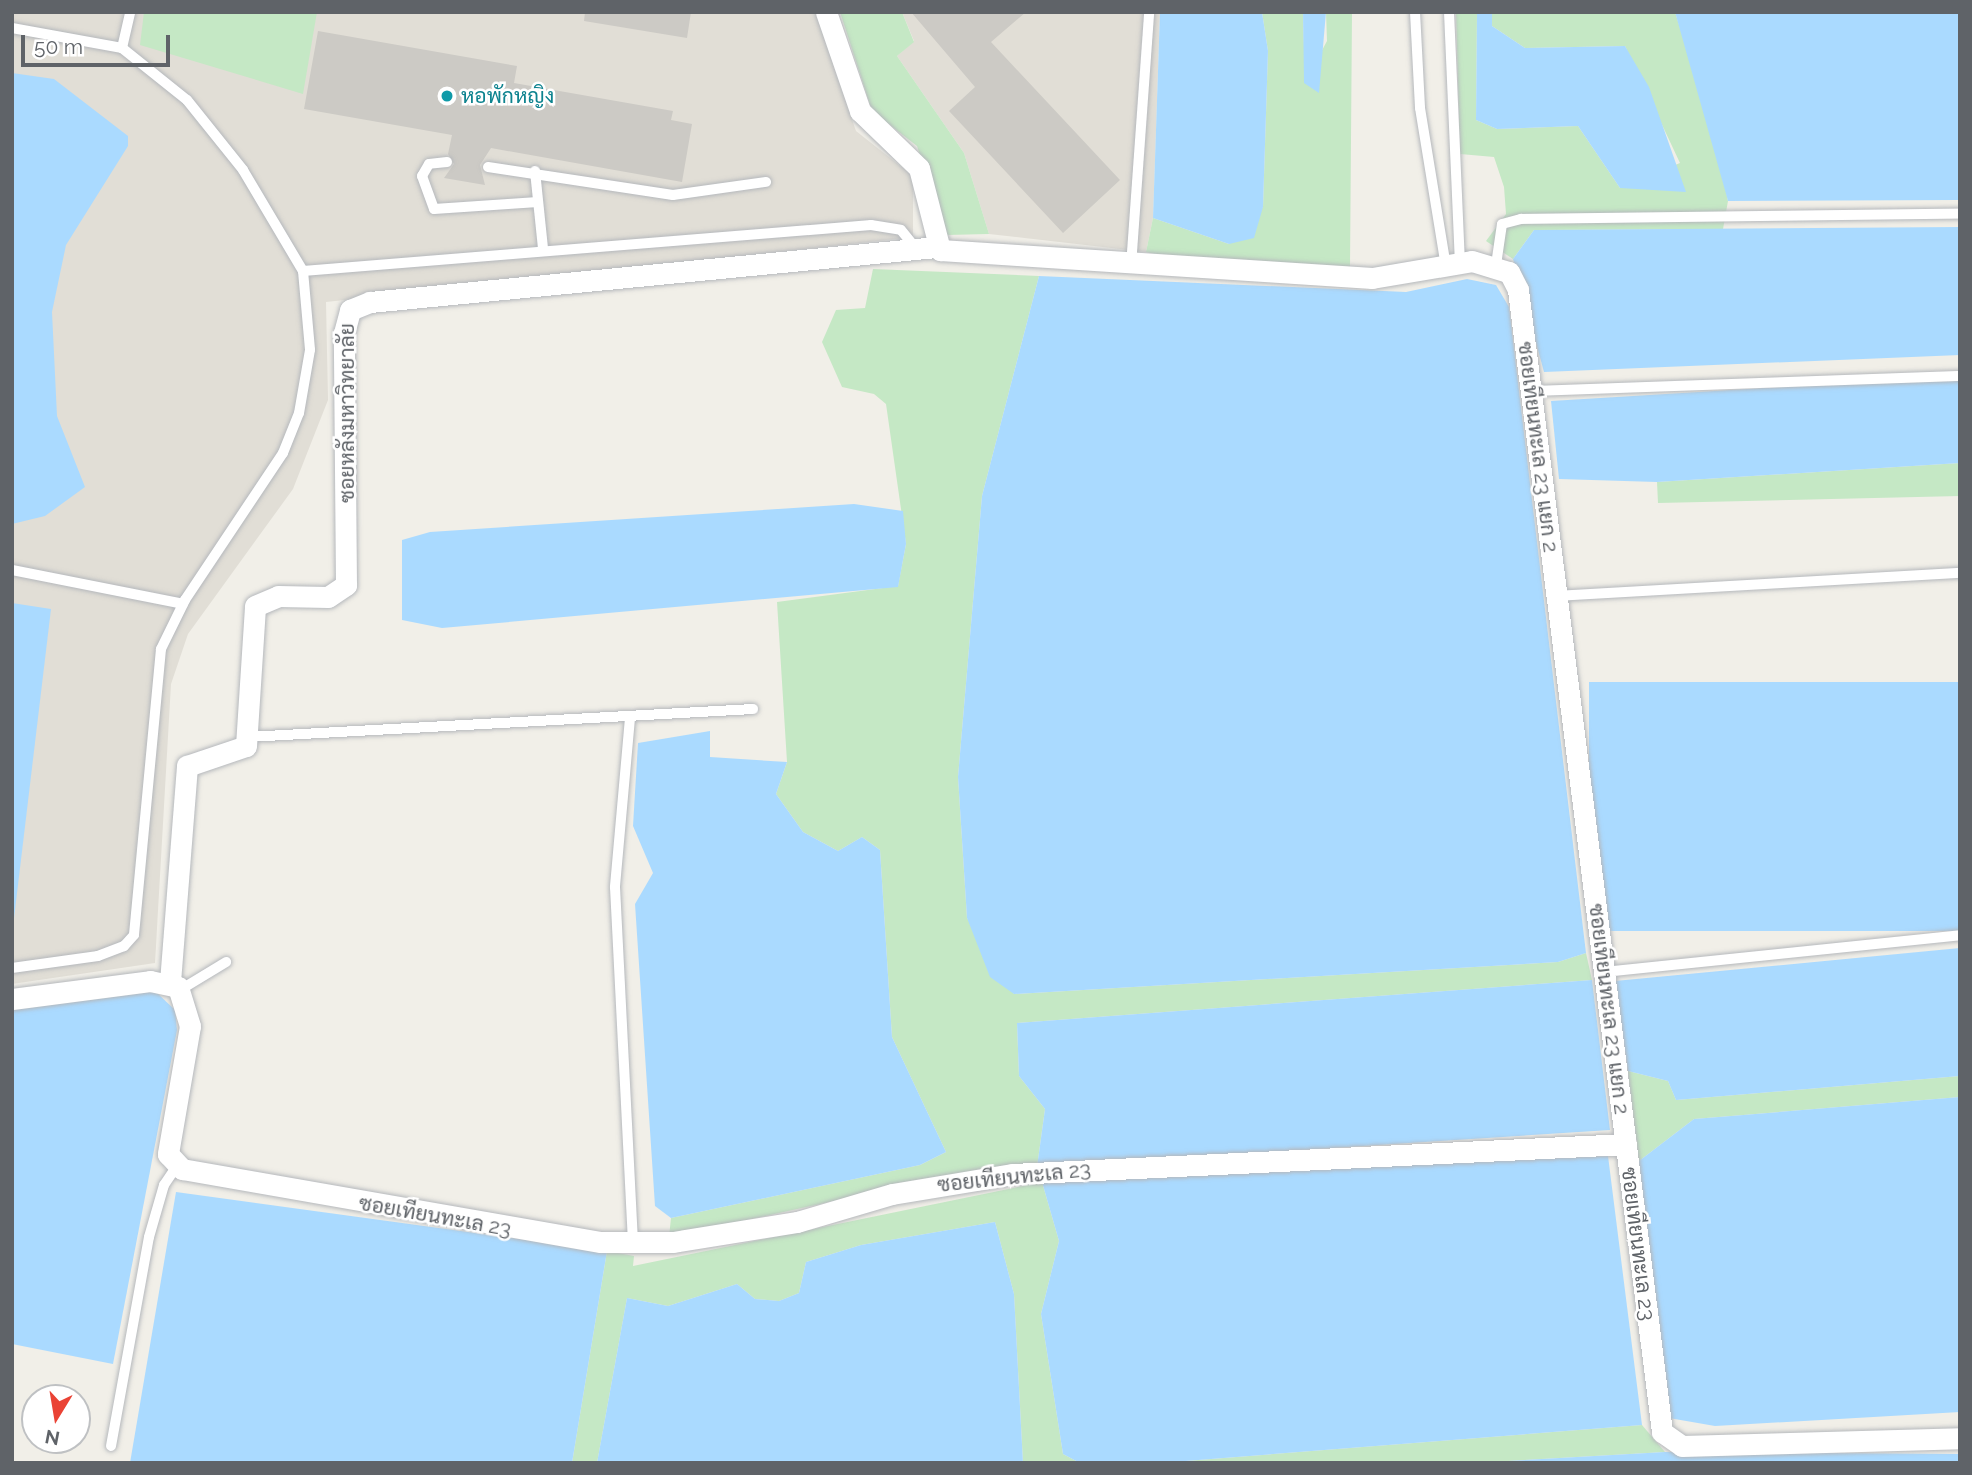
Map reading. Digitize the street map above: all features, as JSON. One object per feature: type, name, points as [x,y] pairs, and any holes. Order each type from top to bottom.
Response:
[{"type":"street","points":[[826,12],[860,111],[919,168],[934,250],[989,258],[1372,278],[1453,264],[1496,265]]},
{"type":"street","name":"ซอยหลังมหาวิทยาลัย","points":[[248,737],[255,606],[278,596],[328,597],[346,585],[344,333],[350,310],[370,302],[934,250]]},
{"type":"street","name":"ซอยเทียนทะเล 23 แยก 2","points":[[1496,265],[1509,272],[1518,290],[1626,1144]]},
{"type":"street","points":[[177,1166],[168,1154],[169,1137],[190,1026],[175,986],[187,766],[241,752],[248,737]]},
{"type":"street","points":[[12,999],[175,986]]},
{"type":"street","name":"ซอยเทียนทะเล 23","points":[[177,1166],[301,1193],[634,1245],[797,1222],[950,1181],[1013,1174],[1626,1144],[1660,1421],[1670,1441],[1682,1446],[1960,1438]]},
{"type":"lane","points":[[122,48],[130,12]]},
{"type":"lane","points":[[1131,266],[1149,12]]},
{"type":"lane","points":[[1415,12],[1420,108],[1453,264]]},
{"type":"lane","points":[[1449,12],[1453,264]]},
{"type":"lane","points":[[12,29],[122,48],[187,100],[243,170],[303,271],[310,350],[299,413],[266,483],[183,604],[161,649],[154,687],[134,935],[124,946],[98,956],[12,968]]},
{"type":"lane","points":[[447,162],[429,164],[422,176],[434,209],[538,202]]},
{"type":"lane","points":[[488,167],[535,171],[673,195],[766,182]]},
{"type":"lane","points":[[535,171],[543,249]]},
{"type":"lane","points":[[1496,265],[1502,224],[1521,219],[1960,214]]},
{"type":"lane","points":[[303,271],[543,249],[871,225],[901,230],[934,250]]},
{"type":"lane","points":[[1531,391],[1960,376]]},
{"type":"lane","points":[[12,570],[183,604]]},
{"type":"lane","points":[[1556,596],[1960,573]]},
{"type":"lane","points":[[248,737],[630,718],[753,709]]},
{"type":"lane","points":[[630,718],[615,887],[634,1245]]},
{"type":"lane","points":[[1604,972],[1960,935]]},
{"type":"lane","points":[[175,986],[226,962]]},
{"type":"lane","points":[[111,1446],[149,1237],[164,1185],[177,1166]]},
{"type":"shaded area","points":[[12,12],[815,12],[856,131],[913,176],[913,237],[326,302],[328,400],[293,489],[188,634],[171,684],[155,963],[12,984]]},
{"type":"shaded area","points":[[902,12],[1160,12],[1153,218],[1146,252],[989,234],[964,153],[897,56],[914,41]]},
{"type":"green space","points":[[144,12],[317,12],[303,94],[140,45]]},
{"type":"green space","points":[[840,12],[902,12],[914,42],[897,56],[964,153],[989,234],[946,235],[917,146],[872,111]]},
{"type":"green space","points":[[1262,12],[1303,12],[1305,82],[1327,41],[1326,12],[1352,12],[1350,269],[1177,260],[1146,252],[1153,218],[1229,244],[1263,207],[1268,51]]},
{"type":"green space","points":[[1456,12],[1477,12],[1476,120],[1497,129],[1578,126],[1620,188],[1680,163],[1625,46],[1525,48],[1492,26],[1492,12],[1675,12],[1716,142],[1728,201],[1723,229],[1534,230],[1513,259],[1486,241],[1506,214],[1504,187],[1494,157],[1460,154]]},
{"type":"green space","points":[[873,269],[1039,276],[982,496],[958,777],[967,918],[1014,994],[1558,962],[1586,953],[1592,980],[1017,1023],[1019,1076],[1045,1109],[1037,1167],[934,1179],[669,1237],[671,1218],[920,1165],[946,1152],[892,1037],[880,850],[862,837],[838,851],[803,832],[776,794],[787,762],[777,602],[898,586],[906,544],[886,404],[874,394],[842,387],[822,342],[836,310],[865,308]]},
{"type":"green space","points":[[1960,463],[1960,496],[1658,503],[1657,482]]},
{"type":"green space","points":[[1628,1071],[1668,1081],[1676,1100],[1960,1076],[1960,1097],[1694,1119],[1639,1161]]},
{"type":"green space","points":[[1042,1182],[1059,1241],[1041,1314],[1063,1454],[1080,1463],[1023,1463],[1014,1294],[995,1222],[861,1245],[806,1262],[799,1293],[779,1301],[755,1299],[737,1284],[668,1306],[627,1298],[597,1463],[572,1463],[607,1251],[634,1256],[633,1266]]},
{"type":"green space","points":[[1642,1425],[1665,1452],[1473,1463],[1160,1463]]},
{"type":"water","points":[[1160,12],[1262,12],[1268,51],[1263,207],[1254,238],[1229,244],[1153,218]]},
{"type":"water","points":[[1303,12],[1326,12],[1319,93],[1304,83]]},
{"type":"water","points":[[1477,12],[1492,12],[1492,26],[1525,48],[1625,46],[1649,87],[1686,192],[1620,188],[1578,126],[1497,129],[1476,120]]},
{"type":"water","points":[[1675,12],[1960,12],[1960,200],[1728,201]]},
{"type":"water","points":[[12,73],[54,79],[128,136],[128,146],[66,245],[52,312],[57,416],[85,487],[45,516],[12,524]]},
{"type":"water","points":[[1960,227],[1960,355],[1544,372],[1513,259],[1534,230]]},
{"type":"water","points":[[1039,276],[1406,292],[1467,279],[1496,285],[1509,307],[1586,953],[1558,962],[1014,994],[990,977],[967,918],[958,777],[982,496]]},
{"type":"water","points":[[1960,376],[1960,463],[1657,482],[1559,479],[1551,401]]},
{"type":"water","points":[[854,504],[903,511],[906,544],[898,587],[442,628],[402,620],[402,540],[430,532]]},
{"type":"water","points":[[12,603],[51,609],[12,935]]},
{"type":"water","points":[[1589,682],[1960,682],[1960,931],[1589,931]]},
{"type":"water","points":[[710,731],[710,757],[787,762],[776,794],[803,832],[838,851],[862,837],[880,850],[892,1037],[946,1152],[920,1165],[671,1218],[655,1206],[635,904],[653,873],[633,826],[638,743]]},
{"type":"water","points":[[1960,948],[1960,1076],[1676,1100],[1668,1081],[1628,1071],[1615,981]]},
{"type":"water","points":[[1592,980],[1610,1130],[1037,1167],[1045,1109],[1019,1076],[1017,1023]]},
{"type":"water","points":[[155,991],[175,1010],[177,1030],[113,1364],[12,1344],[12,1008]]},
{"type":"water","points":[[1960,1097],[1960,1412],[1715,1426],[1669,1418],[1639,1161],[1694,1119]]},
{"type":"water","points":[[1608,1156],[1642,1425],[1160,1463],[1080,1463],[1063,1454],[1041,1314],[1059,1241],[1042,1182]]},
{"type":"water","points":[[176,1192],[607,1251],[572,1463],[130,1463]]},
{"type":"water","points":[[995,1222],[1014,1294],[1023,1463],[597,1463],[627,1298],[668,1306],[737,1284],[755,1299],[779,1301],[799,1293],[806,1262],[861,1245]]},
{"type":"water","points":[[1665,1452],[1960,1454],[1960,1463],[1473,1463]]},
{"type":"building","points":[[585,12],[691,12],[687,38],[584,21]]},
{"type":"building","points":[[911,12],[1026,12],[991,42],[1120,180],[1063,233],[949,111],[975,87]]},
{"type":"building","name":"หอพักหญิง","points":[[318,31],[517,66],[514,83],[673,111],[671,120],[692,124],[682,182],[491,148],[480,165],[485,185],[444,178],[454,164],[448,154],[452,135],[304,109]]},
{"type":"place","name":"หอพักหญิง","points":[[447,96]]}]
